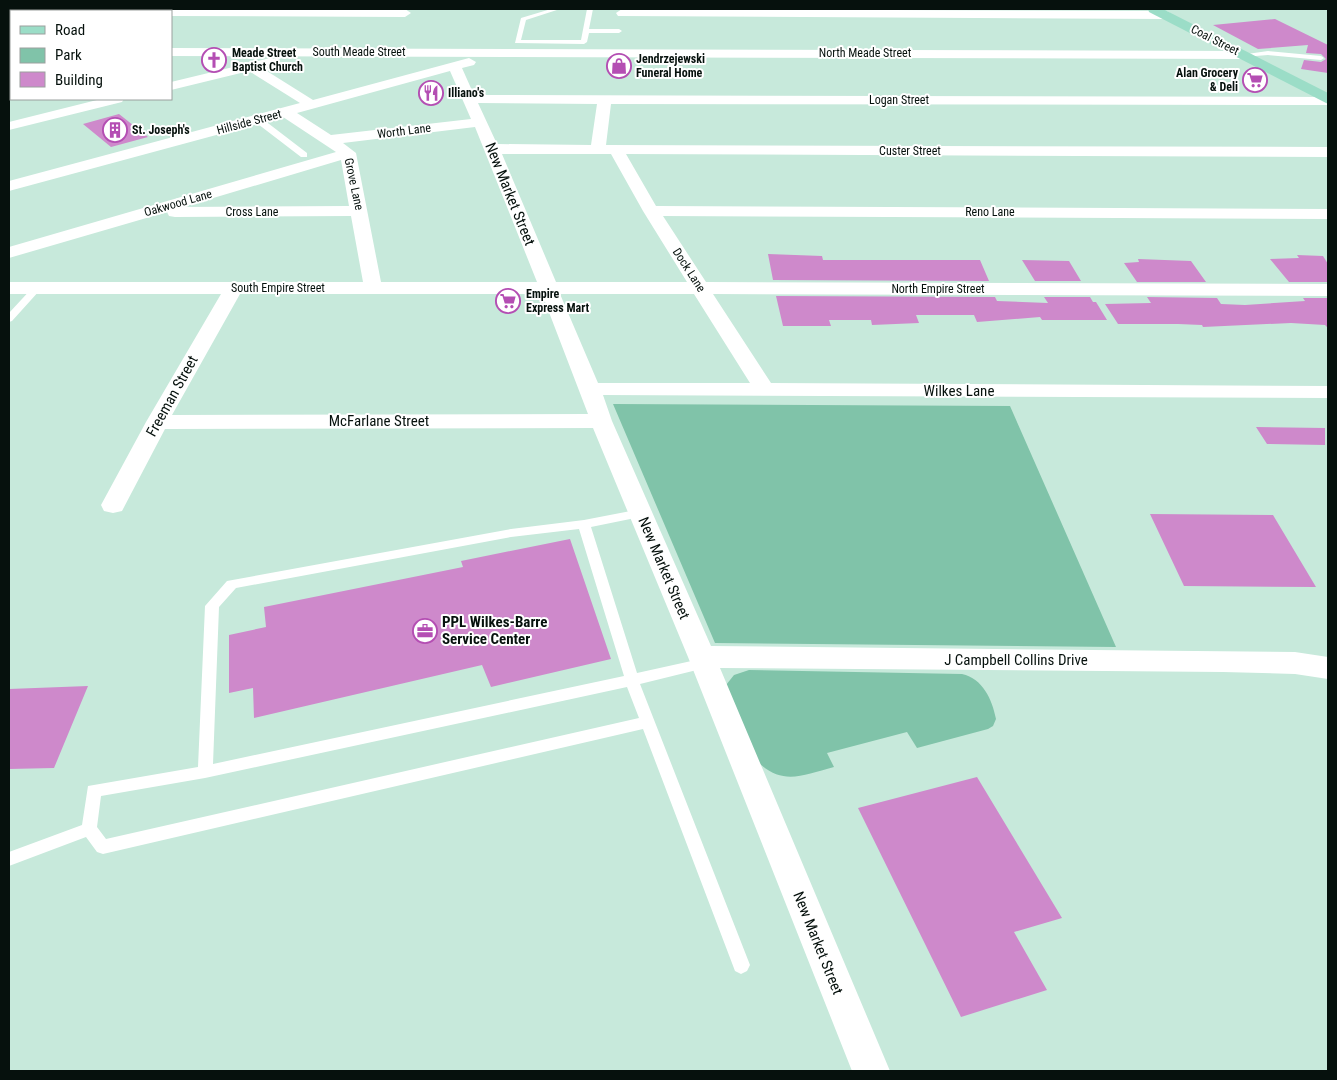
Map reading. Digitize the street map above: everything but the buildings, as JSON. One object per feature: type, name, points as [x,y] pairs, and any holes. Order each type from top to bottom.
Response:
[{"type":"main road","name":"Coal Street","points":[[1161,12],[1328,100]]},
{"type":"street","points":[[172,12],[406,11]]},
{"type":"street","points":[[396,28],[406,11]]},
{"type":"street","points":[[616,52],[622,11],[1161,12]]},
{"type":"street","name":"South Meade Street","points":[[172,52],[308,52],[384,48],[486,52]]},
{"type":"street","points":[[172,86],[308,52]]},
{"type":"street","name":"North Meade Street","points":[[486,52],[1243,55]]},
{"type":"street","name":"Hillside Street","points":[[9,186],[479,59],[486,52]]},
{"type":"street","points":[[250,66],[312,105]]},
{"type":"street","name":"New Market Street","points":[[454,66],[492,149],[602,421],[704,660],[871,1071]]},
{"type":"street","name":"Logan Street","points":[[470,99],[1328,100]]},
{"type":"street","points":[[598,150],[605,99]]},
{"type":"street","points":[[35,120],[49,100]]},
{"type":"street","points":[[9,126],[113,100]]},
{"type":"street","name":"Grove Lane","points":[[286,112],[348,153],[373,288]]},
{"type":"street","name":"Worth Lane","points":[[328,140],[480,122]]},
{"type":"street","name":"Custer Street","points":[[492,149],[1328,152]]},
{"type":"street","name":"Dock Lane","points":[[616,150],[651,211],[765,390]]},
{"type":"street","name":"Oakwood Lane","points":[[9,254],[348,153]]},
{"type":"street","name":"Cross Lane","points":[[145,213],[360,211]]},
{"type":"street","name":"Reno Lane","points":[[651,211],[1328,214]]},
{"type":"street","name":"South Empire Street","points":[[9,288],[548,288]]},
{"type":"street","name":"North Empire Street","points":[[548,288],[1328,290]]},
{"type":"street","name":"Freeman Street","points":[[113,504],[156,422],[233,289]]},
{"type":"street","name":"Wilkes Lane","points":[[590,389],[1328,392]]},
{"type":"street","name":"McFarlane Street","points":[[156,422],[602,421]]},
{"type":"street","name":"J Campbell Collins Drive","points":[[704,660],[1223,661],[1296,663],[1328,668]]},
{"type":"lane","points":[[557,9],[523,19],[517,42],[584,42],[590,9]]},
{"type":"lane","points":[[586,31],[619,31]]},
{"type":"lane","points":[[1243,55],[1268,53],[1321,58]]},
{"type":"lane","points":[[257,119],[304,155]]},
{"type":"lane","points":[[9,319],[37,288]]},
{"type":"lane","points":[[205,772],[212,606],[232,584],[512,533],[584,524],[641,512]]},
{"type":"lane","points":[[584,524],[632,680],[741,965]]},
{"type":"lane","points":[[648,722],[103,847],[89,829],[94,791],[205,772],[632,680],[704,660]]},
{"type":"lane","points":[[9,859],[89,829]]},
{"type":"green space","points":[[613,404],[1010,406],[1116,647],[715,643]]},
{"type":"green space","points":[[749,670],[962,674],[976,680],[981,685],[989,697],[996,719],[993,726],[988,729],[917,748],[907,732],[827,753],[834,767],[801,776],[782,776],[772,772],[753,757],[726,685],[734,675]]},
{"type":"place","name":"Meade Street Baptist Church","points":[[214,60]]},
{"type":"place","name":"Jendrzejewski Funeral Home","points":[[619,66]]},
{"type":"place","name":"Alan Grocery & Deli","points":[[1255,80]]},
{"type":"place","name":"Illiano's","points":[[431,93]]},
{"type":"place","name":"St. Joseph's","points":[[115,130]]},
{"type":"place","name":"Empire Express Mart","points":[[508,301]]},
{"type":"place","name":"PPL Wilkes-Barre Service Center","points":[[425,631]]}]
